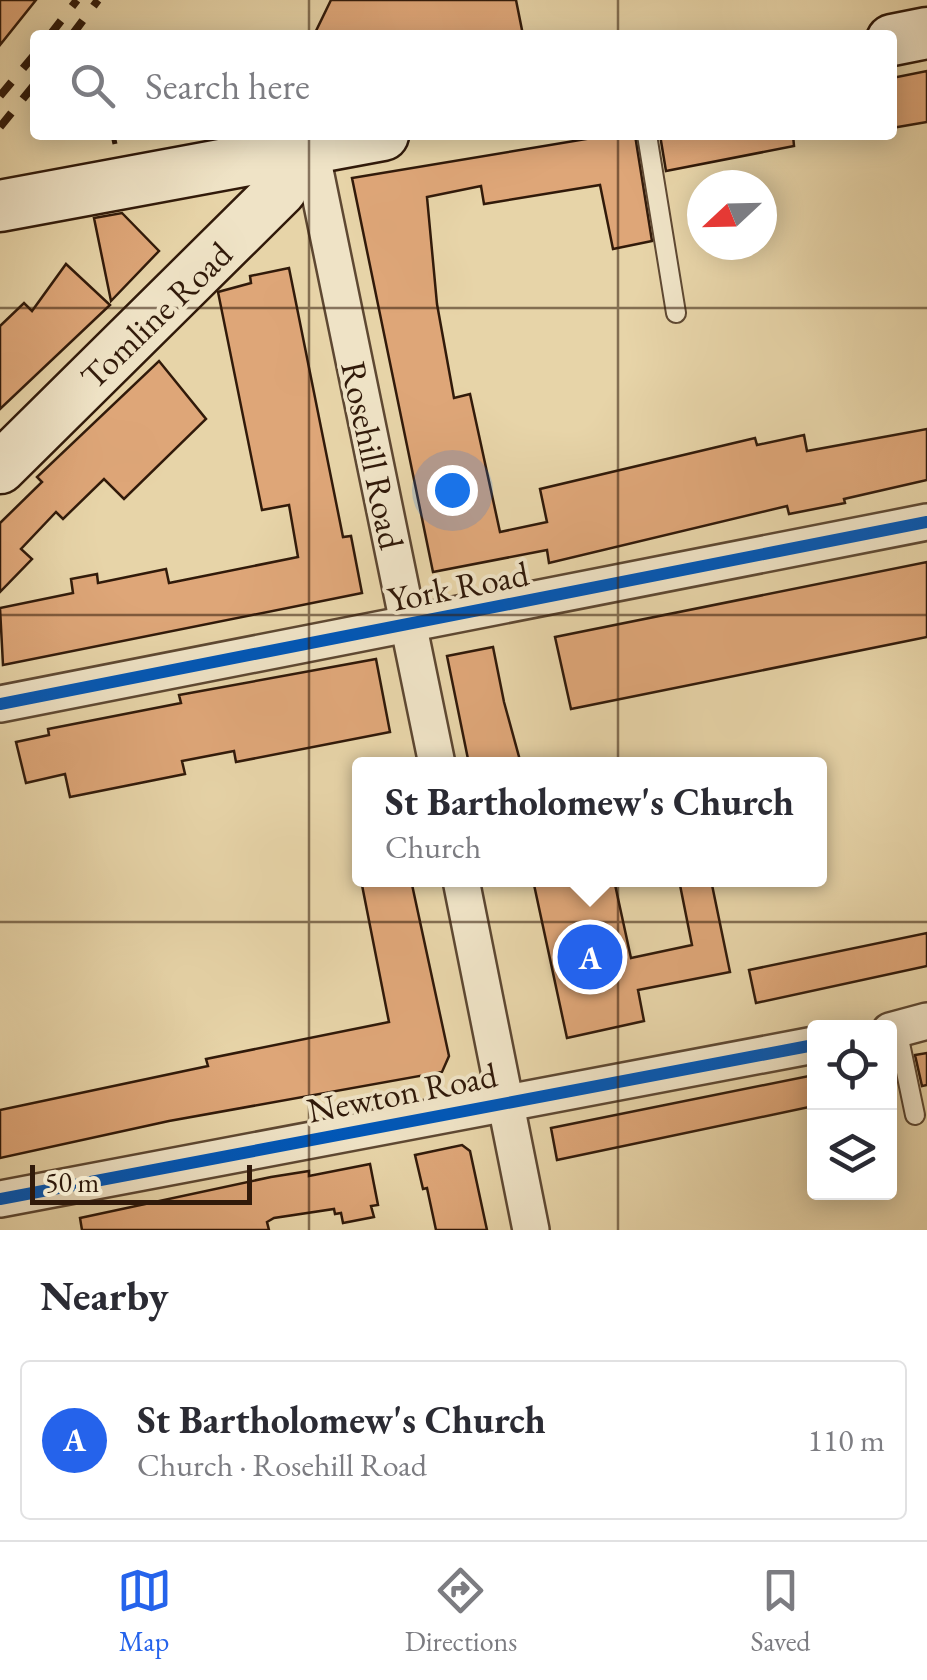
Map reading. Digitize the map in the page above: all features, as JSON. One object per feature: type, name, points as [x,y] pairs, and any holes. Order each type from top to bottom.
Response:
[{"type":"main road","points":[[897,39],[927,33]]},
{"type":"main road","points":[[0,206],[350,140]]},
{"type":"main road","name":"Tomline Road","points":[[0,468],[263,210],[285,181],[297,148]]},
{"type":"street","name":"Rosehill Road","points":[[297,148],[436,757]]},
{"type":"street","name":"York Road","points":[[0,704],[408,627],[927,522]]},
{"type":"street","points":[[461,887],[530,1230]]},
{"type":"street","name":"Newton Road","points":[[0,1199],[807,1046]]},
{"type":"lane","points":[[649,140],[676,313]]},
{"type":"lane","points":[[905,1027],[916,1116]]},
{"type":"building","points":[[0,0],[36,0],[0,45]]},
{"type":"building","points":[[331,0],[516,0],[522,30],[316,30]]},
{"type":"building","points":[[927,71],[927,122],[897,127],[897,77]]},
{"type":"building","points":[[580,140],[636,140],[652,241],[613,249],[600,185],[484,204],[481,186],[427,197],[437,304],[454,398],[470,394],[500,532],[547,522],[540,489],[755,438],[757,445],[804,435],[807,451],[927,429],[927,480],[844,499],[845,503],[789,514],[787,506],[549,563],[547,550],[433,572],[352,178]]},
{"type":"building","points":[[661,140],[793,140],[794,146],[666,171]]},
{"type":"building","points":[[122,213],[159,251],[111,301],[94,218]]},
{"type":"building","points":[[66,264],[110,305],[0,409],[0,326],[24,303],[32,311]]},
{"type":"building","points":[[289,268],[343,537],[351,536],[362,593],[3,665],[0,608],[73,593],[71,579],[97,574],[98,583],[166,569],[169,583],[298,557],[289,505],[262,510],[218,292],[251,283],[250,276]]},
{"type":"building","points":[[159,361],[206,419],[124,499],[104,479],[63,519],[56,512],[21,549],[32,559],[0,592],[0,523],[42,482],[37,477]]},
{"type":"building","points":[[927,562],[927,637],[571,709],[555,637]]},
{"type":"building","points":[[493,647],[519,757],[468,757],[447,656]]},
{"type":"building","points":[[376,659],[390,732],[236,762],[234,751],[182,761],[185,774],[70,797],[65,774],[26,783],[16,742],[49,735],[48,729],[181,703],[179,695]]},
{"type":"building","points":[[362,887],[413,887],[449,1056],[442,1072],[169,1121],[0,1158],[0,1110],[208,1066],[206,1059],[389,1022]]},
{"type":"building","points":[[535,887],[616,887],[631,958],[692,945],[680,887],[712,887],[730,972],[638,990],[644,1021],[567,1038]]},
{"type":"building","points":[[927,933],[927,966],[756,1003],[749,970]]},
{"type":"building","points":[[927,1053],[927,1085],[922,1086],[915,1055]]},
{"type":"building","points":[[807,1076],[807,1107],[557,1160],[551,1128]]},
{"type":"building","points":[[462,1145],[470,1151],[487,1230],[436,1230],[415,1155]]},
{"type":"building","points":[[370,1164],[378,1205],[371,1206],[374,1217],[343,1223],[341,1213],[335,1214],[334,1209],[274,1218],[267,1222],[269,1230],[82,1230],[80,1218],[271,1177],[309,1171],[309,1176]]},
{"type":"railway","points":[[54,30],[77,0]]},
{"type":"railway","points":[[76,30],[98,0]]},
{"type":"railway","points":[[0,96],[30,60]]},
{"type":"railway","points":[[0,127],[30,90]]},
{"type":"cycle path","points":[[0,704],[927,522]]},
{"type":"cycle path","points":[[0,1199],[807,1046]]},
{"type":"place","name":"St Bartholomew's Church","points":[[590,957]]}]
